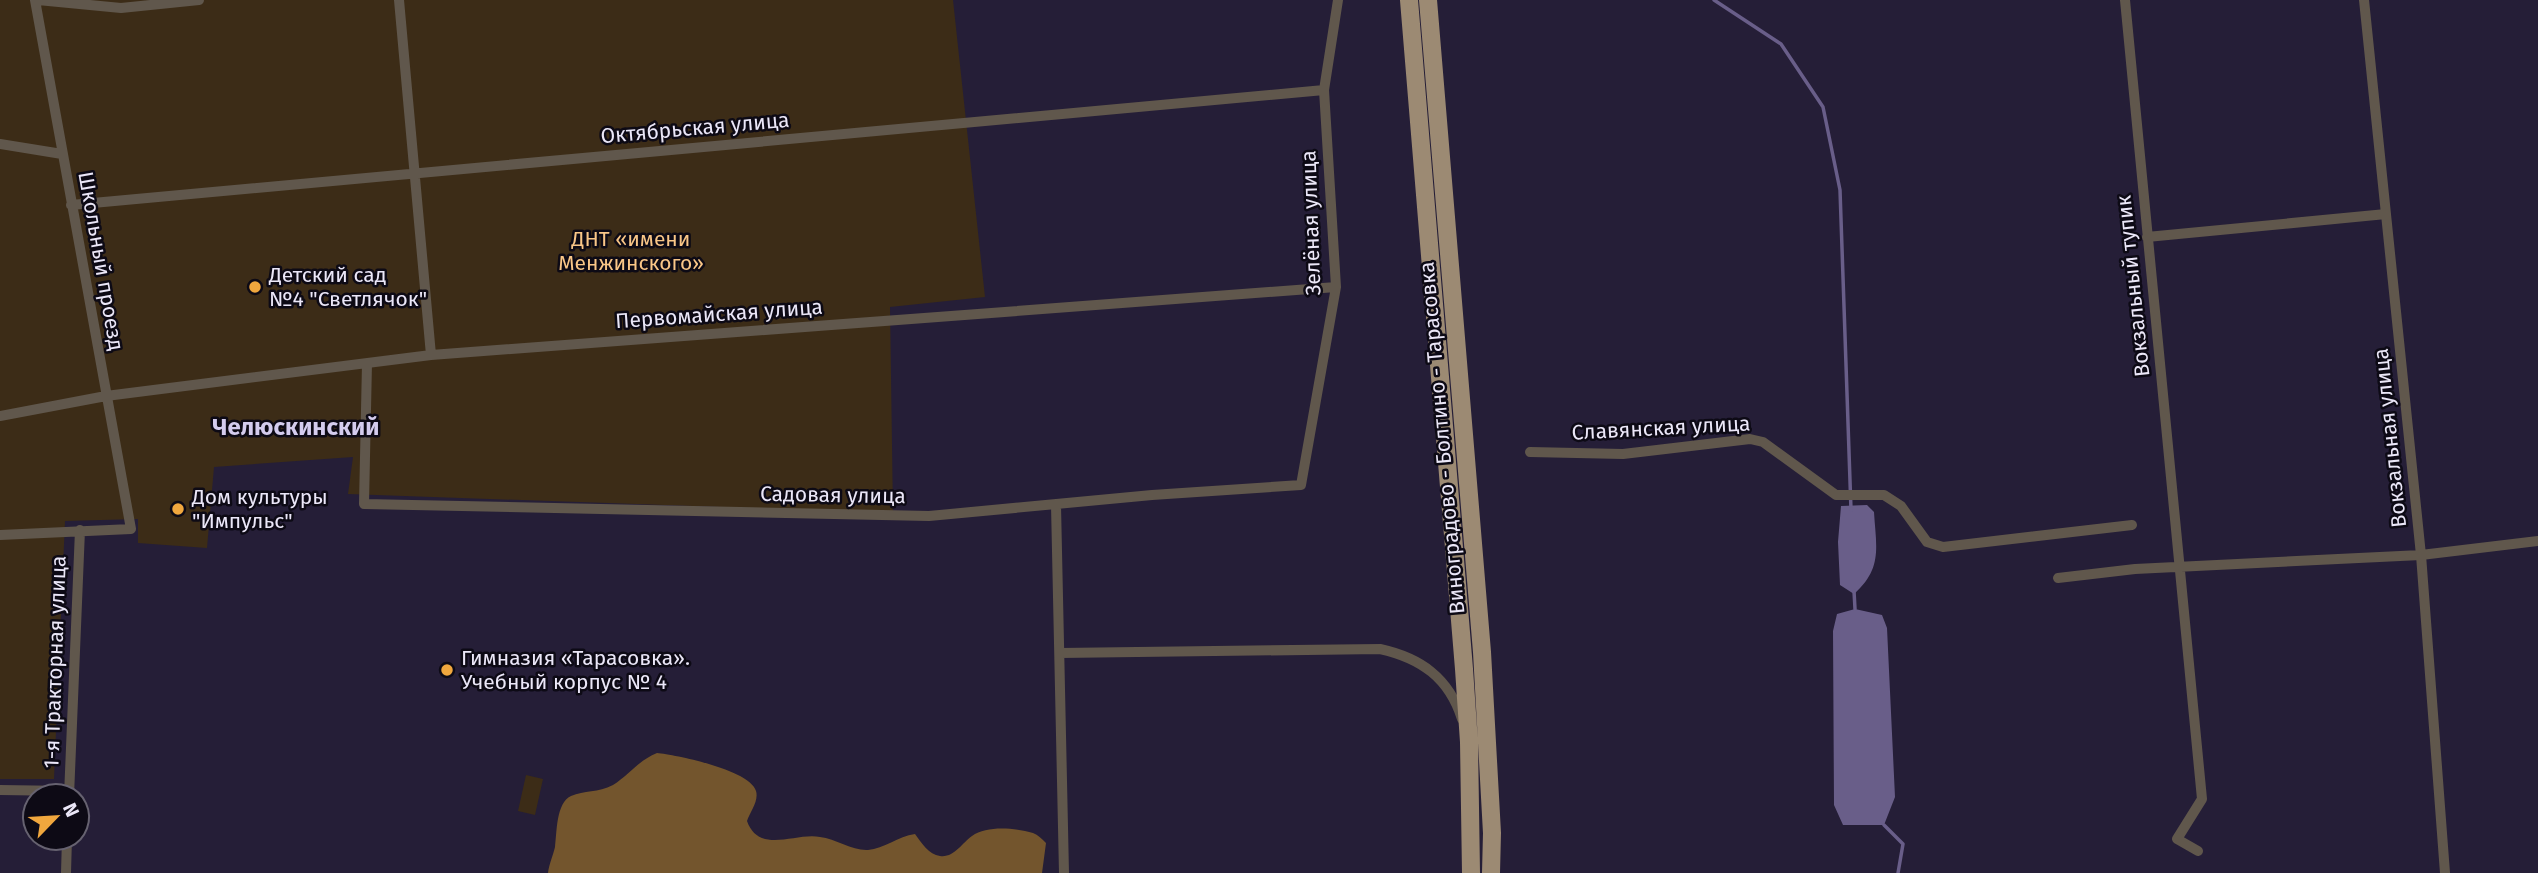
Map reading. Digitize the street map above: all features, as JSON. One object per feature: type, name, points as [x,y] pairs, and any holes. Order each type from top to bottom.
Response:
[{"type":"main road","name":"Виноградово - Болтино - Тарасовка","points":[[1409,0],[1469,742],[1471,873]]},
{"type":"main road","name":"Виноградово - Болтино - Тарасовка","points":[[1428,0],[1482,652],[1492,833],[1491,873]]},
{"type":"street","points":[[37,0],[121,8],[199,0]]},
{"type":"street","name":"Школьный проезд","points":[[37,0],[71,205],[131,529],[80,530]]},
{"type":"street","points":[[399,0],[431,355]]},
{"type":"street","name":"Зелёная улица","points":[[1301,485],[1336,287],[1324,90],[1338,0]]},
{"type":"street","name":"Вокзальный тупик","points":[[2125,0],[2202,799],[2177,839],[2198,851]]},
{"type":"street","name":"Вокзальная улица","points":[[2364,0],[2421,555],[2445,873]]},
{"type":"street","name":"Октябрьская улица","points":[[71,205],[1324,90]]},
{"type":"street","points":[[0,144],[62,154]]},
{"type":"street","points":[[2147,237],[2386,214]]},
{"type":"street","name":"Первомайская улица","points":[[0,416],[106,396],[431,355],[1336,287]]},
{"type":"street","name":"Садовая улица","points":[[367,363],[364,504],[929,516],[1152,495],[1301,485]]},
{"type":"street","name":"Славянская улица","points":[[1530,452],[1623,454],[1750,439],[1763,442],[1836,495],[1884,495],[1901,506],[1927,542],[1943,547],[2132,525]]},
{"type":"street","points":[[1056,505],[1064,873]]},
{"type":"street","points":[[0,535],[80,530]]},
{"type":"street","name":"1-я Тракторная улица","points":[[70,782],[80,530]]},
{"type":"street","points":[[2058,578],[2134,569],[2421,555],[2538,541]]},
{"type":"street","points":[[1060,653],[1380,649],[1403,654],[1431,670],[1449,689],[1469,742]]},
{"type":"street","points":[[0,790],[21,791]]},
{"type":"street","points":[[66,873],[67,852]]},
{"type":"green space","name":"ДНТ «имени Менжинского»","points":[[0,0],[953,0],[985,297],[890,307],[893,513],[348,494],[353,457],[214,467],[207,548],[138,543],[138,519],[65,521],[54,779],[0,779]]},
{"type":"green space","points":[[526,775],[543,779],[535,815],[518,811]]},
{"type":"shaded area","points":[[1867,505],[1874,512],[1876,556],[1870,575],[1854,594],[1840,585],[1838,542],[1841,506]]},
{"type":"shaded area","points":[[1855,609],[1882,615],[1887,628],[1895,797],[1884,825],[1843,825],[1834,805],[1833,631],[1837,614]]},
{"type":"shaded area","points":[[657,753],[712,765],[741,776],[751,783],[756,791],[756,799],[747,821],[753,831],[769,840],[820,837],[856,849],[868,850],[915,834],[932,853],[945,856],[978,833],[1002,828],[1035,834],[1046,843],[1042,873],[548,873],[560,811],[566,800],[576,794],[613,785]]},
{"type":"waterway","points":[[1714,0],[1781,44],[1823,107],[1840,190],[1851,510]]},
{"type":"waterway","points":[[1854,591],[1855,609]]},
{"type":"waterway","points":[[1884,825],[1903,844],[1898,873]]},
{"type":"place","name":"Детский сад №4 \"Светлячок\"","points":[[255,287]]},
{"type":"place","name":"Дом культуры \"Импульс\"","points":[[178,509]]},
{"type":"place","name":"Гимназия «Тарасовка». Учебный корпус № 4","points":[[447,670]]},
{"type":"district","name":"Челюскинский","points":[[296,427]]}]
